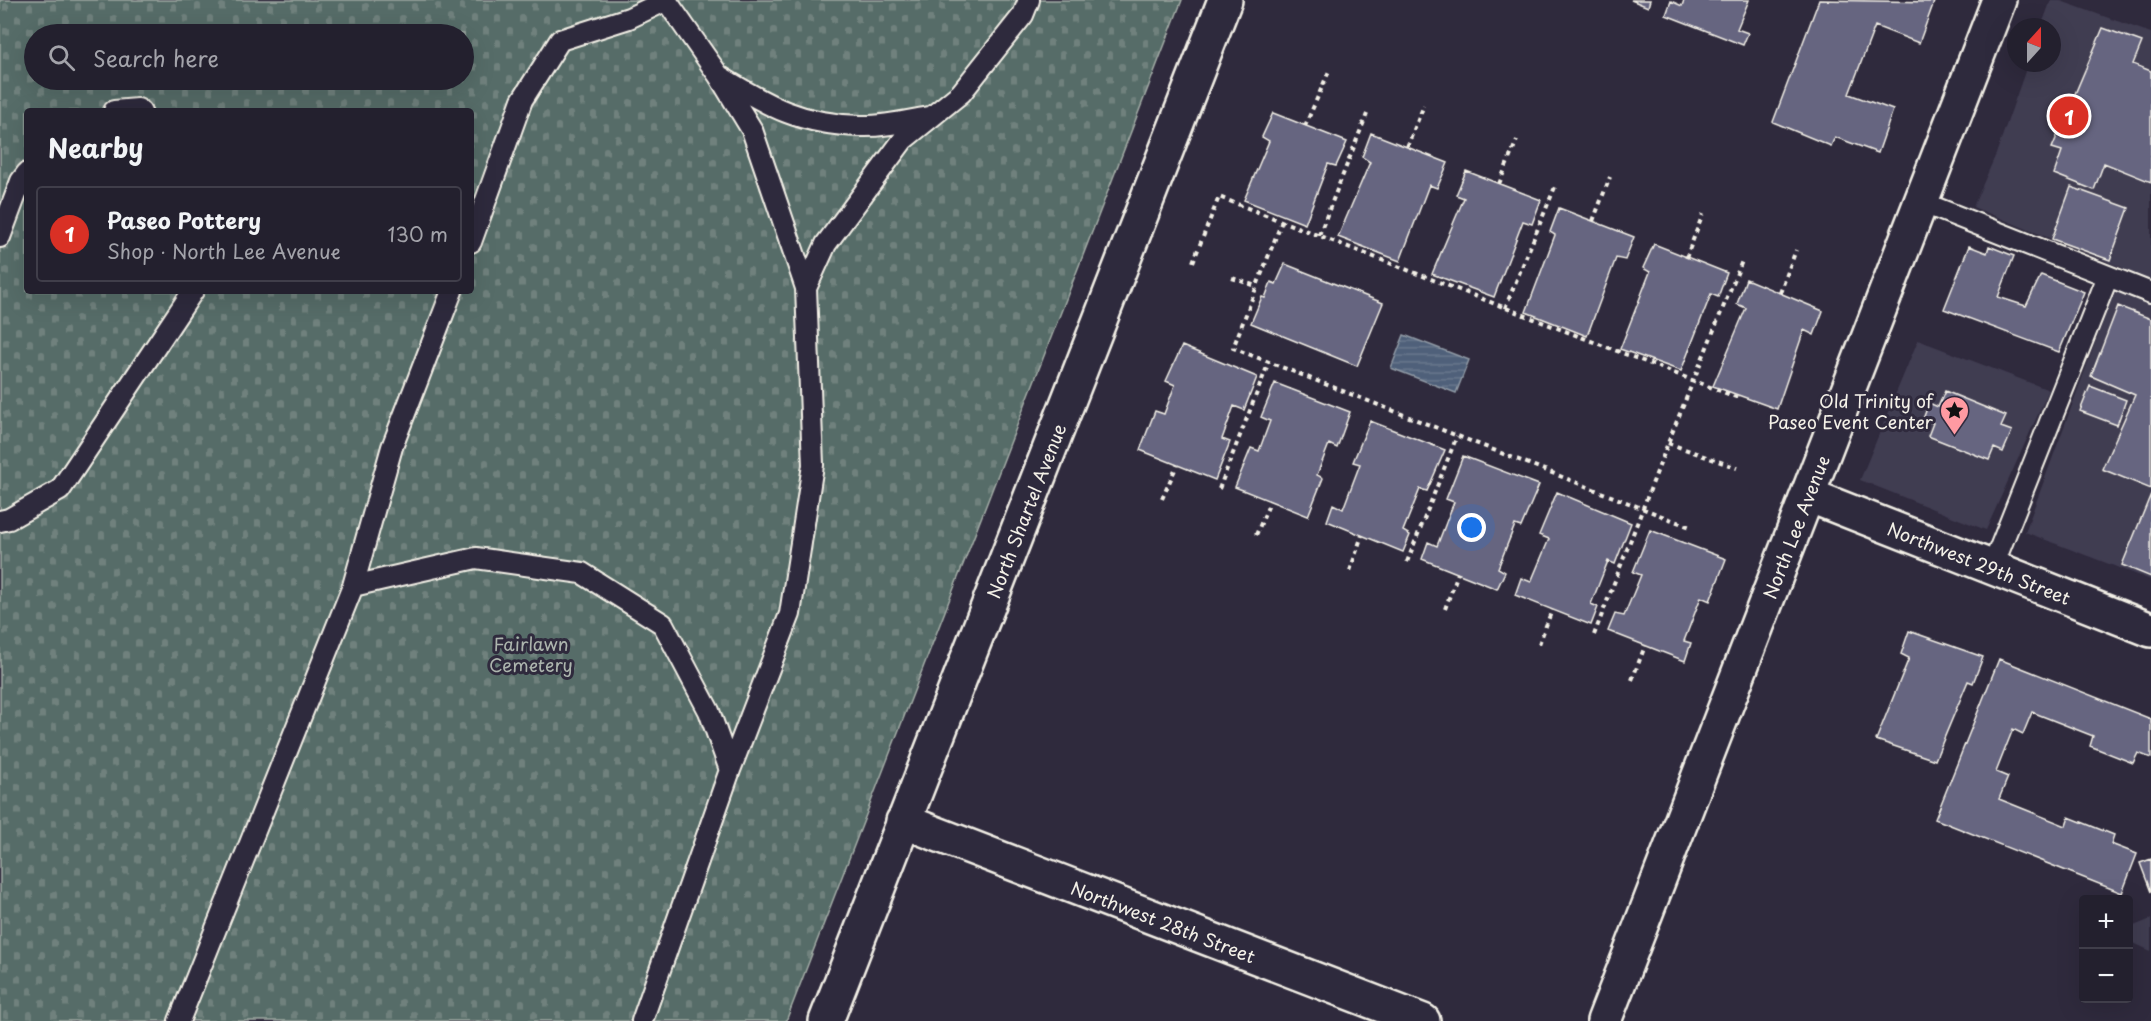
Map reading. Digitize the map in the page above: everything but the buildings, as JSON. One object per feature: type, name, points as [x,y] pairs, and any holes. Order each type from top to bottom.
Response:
[{"type":"street","name":"North Shartel Avenue","points":[[826,1021],[1224,0]]},
{"type":"street","name":"North Lee Avenue","points":[[1604,1021],[1999,0]]},
{"type":"street","name":"Northwest 29th Street","points":[[1808,495],[2151,630]]},
{"type":"street","name":"Northwest 28th Street","points":[[903,821],[1423,1021]]},
{"type":"lane","points":[[474,234],[522,100],[560,39],[629,18],[666,0],[719,76],[752,130],[806,288],[813,465],[790,614],[730,770],[642,1021]]},
{"type":"lane","points":[[806,288],[826,244],[845,215],[903,140],[961,93],[1023,15],[1029,0]]},
{"type":"lane","points":[[719,76],[767,105],[807,121],[862,127],[931,117]]},
{"type":"lane","points":[[0,237],[24,176]]},
{"type":"lane","points":[[1921,202],[2151,293]]},
{"type":"lane","points":[[1992,568],[2108,276]]},
{"type":"lane","points":[[0,520],[9,519],[60,490],[191,294]]},
{"type":"lane","points":[[179,1021],[353,586],[392,447],[451,294]]},
{"type":"lane","points":[[353,586],[476,558],[582,573],[663,624],[710,711],[730,770]]},
{"type":"path","points":[[1305,126],[1330,69]]},
{"type":"path","points":[[1407,147],[1424,105]]},
{"type":"path","points":[[1319,235],[1367,114]]},
{"type":"path","points":[[1499,184],[1517,140]]},
{"type":"path","points":[[1593,221],[1610,177]]},
{"type":"path","points":[[1505,308],[1555,187]]},
{"type":"path","points":[[1193,262],[1219,197],[1741,399]]},
{"type":"path","points":[[1686,258],[1703,214]]},
{"type":"path","points":[[1282,221],[1233,348],[1690,527]]},
{"type":"path","points":[[1780,293],[1796,250]]},
{"type":"path","points":[[1594,635],[1668,443],[1742,261]]},
{"type":"path","points":[[1232,278],[1256,286]]},
{"type":"path","points":[[1220,489],[1269,362]]},
{"type":"path","points":[[1407,562],[1457,436]]},
{"type":"path","points":[[1668,443],[1737,468]]},
{"type":"path","points":[[1162,499],[1177,465]]},
{"type":"path","points":[[1256,535],[1270,502]]},
{"type":"path","points":[[1350,571],[1362,535]]},
{"type":"path","points":[[1445,609],[1458,573]]},
{"type":"path","points":[[1539,644],[1552,610]]},
{"type":"path","points":[[1632,680],[1645,646]]},
{"type":"shaded area","points":[[2051,0],[2058,0],[2151,33],[2151,580],[2025,532],[2123,268],[1973,207],[1996,154],[2025,72],[2061,72],[2061,18],[2044,18]]},
{"type":"shaded area","name":"Old Trinity of Paseo Event Center","points":[[1918,340],[2049,390],[1986,530],[1860,480]]},
{"type":"shaded area","points":[[2151,919],[2151,951],[2133,943],[2133,926]]},
{"type":"green space","name":"Fairlawn Cemetery","points":[[0,0],[1182,0],[786,1021],[0,1021]]},
{"type":"water","points":[[1404,335],[1469,360],[1456,393],[1391,368]]},
{"type":"place","name":"Paseo Pottery","points":[[2069,116]]},
{"type":"place","name":"Old Trinity of Paseo Event Center","points":[[1954,436]]}]
